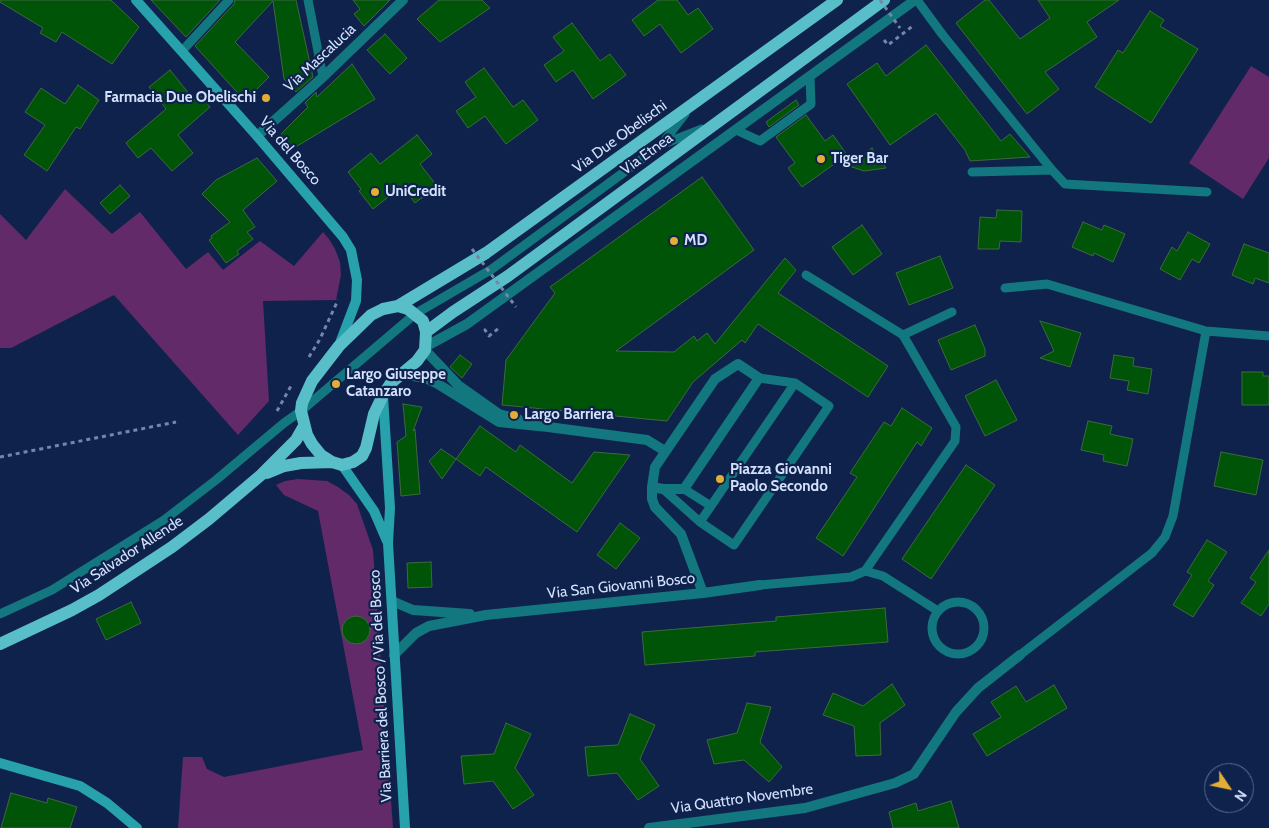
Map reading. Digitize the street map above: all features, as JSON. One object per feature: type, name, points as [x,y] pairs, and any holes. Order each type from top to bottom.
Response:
[{"type":"main road","name":"Via del Bosco","points":[[136,0],[335,226],[351,250],[357,280],[356,301],[339,346]]},
{"type":"main road","name":"Via Due Obelischi","points":[[301,411],[306,391],[312,381],[339,346],[371,315],[383,309],[398,306],[486,253],[837,0]]},
{"type":"main road","name":"Via Etnea","points":[[426,332],[508,276],[884,0]]},
{"type":"main road","points":[[261,475],[301,462],[337,464],[353,462],[362,456],[366,448],[374,414],[383,395],[391,383],[417,361],[425,349],[426,332],[423,322],[408,309],[398,306]]},
{"type":"main road","points":[[383,395],[390,508],[388,542]]},
{"type":"main road","points":[[301,411],[304,426],[312,444],[321,455],[337,464],[374,510],[388,542]]},
{"type":"main road","points":[[261,475],[296,440],[304,426]]},
{"type":"main road","name":"Via Salvador Allende","points":[[0,644],[72,610],[129,576],[202,525],[261,475]]},
{"type":"main road","name":"Via Barriera del Bosco / Via del Bosco","points":[[388,542],[405,828]]},
{"type":"main road","points":[[0,763],[80,786],[107,802],[137,828]]},
{"type":"street","name":"Via Mascalucia","points":[[257,136],[403,0]]},
{"type":"street","points":[[548,427],[499,414],[458,385],[425,349],[467,324],[916,0]]},
{"type":"street","points":[[799,63],[810,77]]},
{"type":"street","points":[[652,487],[664,489],[684,488],[759,378],[738,364],[715,379],[664,451],[655,467],[652,487],[652,499],[655,507],[681,534],[703,593]]},
{"type":"street","points":[[399,376],[419,377],[438,384],[499,422],[647,440],[664,451]]},
{"type":"street","name":"Via San Giovanni Bosco","points":[[486,615],[760,586]]},
{"type":"street","points":[[392,601],[412,610],[486,615]]},
{"type":"street","points":[[394,656],[416,633],[429,626],[486,615]]},
{"type":"street","name":"Via Quattro Novembre","points":[[649,828],[805,808],[895,783],[914,774],[956,712],[978,688],[1020,655]]},
{"type":"lane","points":[[182,51],[230,0]]},
{"type":"lane","points":[[308,0],[323,76]]},
{"type":"lane","points":[[916,0],[1065,184],[1207,192]]},
{"type":"lane","points":[[736,130],[760,141],[768,136],[811,104],[810,77]]},
{"type":"lane","points":[[661,145],[693,104]]},
{"type":"lane","points":[[0,614],[52,590],[164,520],[301,411],[414,314],[492,269],[661,145],[714,125]]},
{"type":"lane","points":[[972,172],[1052,170]]},
{"type":"lane","points":[[760,586],[851,577],[866,571],[955,441],[956,427],[903,335],[806,275]]},
{"type":"lane","points":[[1005,288],[1048,284],[1206,331],[1269,336]]},
{"type":"lane","points":[[903,335],[952,312]]},
{"type":"lane","points":[[1020,655],[1152,553],[1165,537],[1172,516],[1206,331]]},
{"type":"lane","points":[[664,489],[700,522],[734,546],[829,406],[795,383],[759,378]]},
{"type":"lane","points":[[700,522],[795,383]]},
{"type":"lane","points":[[684,488],[711,506]]},
{"type":"lane","points":[[866,571],[883,576],[938,611]]},
{"type":"lane","points":[[958,601],[968,603],[978,610],[983,620],[984,630],[981,641],[974,649],[964,654],[952,654],[942,650],[935,642],[931,631],[933,620],[938,611],[947,604],[958,601]]},
{"type":"path","points":[[880,0],[900,28]]},
{"type":"path","points":[[884,40],[888,45],[914,25]]},
{"type":"path","points":[[472,249],[516,307]]},
{"type":"path","points":[[305,363],[320,338],[338,300]]},
{"type":"path","points":[[492,325],[485,330],[489,336],[500,328]]},
{"type":"path","points":[[276,413],[295,379]]},
{"type":"path","points":[[0,457],[176,422]]},
{"type":"shaded area","points":[[1251,66],[1269,77],[1269,158],[1243,199],[1189,163]]},
{"type":"shaded area","points":[[65,189],[112,234],[140,212],[186,269],[208,252],[223,270],[260,241],[294,266],[323,232],[329,239],[340,262],[341,275],[336,300],[263,301],[269,401],[238,435],[114,295],[11,348],[0,348],[0,214],[26,240]]},
{"type":"shaded area","points":[[298,479],[327,481],[349,495],[357,504],[373,550],[393,828],[178,828],[183,757],[202,757],[207,769],[224,777],[363,750],[318,511],[284,495],[276,485]]},
{"type":"building","points":[[0,0],[111,0],[139,27],[112,64],[62,32],[56,42],[40,33],[43,28],[0,2]]},
{"type":"building","points":[[151,0],[220,0],[186,37]]},
{"type":"building","points":[[235,0],[296,0],[313,77],[296,92],[284,79],[273,1],[235,42],[269,77],[245,101],[195,46],[234,4]]},
{"type":"building","points":[[353,0],[390,0],[364,26],[354,14],[360,9]]},
{"type":"building","points":[[439,0],[482,0],[490,8],[440,42],[417,19]]},
{"type":"building","points":[[658,0],[677,0],[688,15],[698,8],[713,29],[681,53],[660,24],[644,36],[632,20]]},
{"type":"building","points":[[985,0],[989,0],[1020,39],[1050,18],[1038,0],[1119,0],[1087,22],[1097,37],[1045,72],[1059,89],[1027,114],[956,23]]},
{"type":"building","points":[[1150,11],[1164,20],[1160,26],[1198,49],[1151,123],[1095,87],[1118,50],[1123,53]]},
{"type":"building","points":[[572,23],[600,61],[610,54],[626,75],[593,99],[573,70],[556,82],[544,65],[564,51],[553,37]]},
{"type":"building","points":[[385,34],[407,58],[390,74],[367,50]]},
{"type":"building","points":[[926,45],[1001,141],[1010,134],[1030,157],[970,161],[965,150],[936,113],[890,145],[847,84],[877,63],[886,76]]},
{"type":"building","points":[[352,64],[375,99],[294,148],[281,134],[308,107],[305,103],[316,92],[317,97]]},
{"type":"building","points":[[484,68],[513,107],[523,100],[538,120],[506,144],[485,116],[468,128],[456,111],[476,97],[465,82]]},
{"type":"building","points":[[170,70],[194,100],[200,95],[210,107],[178,135],[193,153],[172,171],[151,148],[138,158],[126,143],[166,109],[149,87]]},
{"type":"building","points":[[78,85],[99,100],[80,129],[76,127],[47,171],[24,155],[45,125],[25,112],[41,88],[65,104]]},
{"type":"building","points":[[796,100],[799,105],[769,127],[766,122]]},
{"type":"building","points":[[806,115],[825,141],[833,135],[847,155],[802,187],[788,168],[795,163],[776,137]]},
{"type":"building","points":[[417,135],[432,154],[420,164],[437,186],[415,203],[402,186],[373,209],[359,191],[361,189],[348,172],[371,153],[380,164]]},
{"type":"building","points":[[872,148],[886,168],[864,171],[849,166]]},
{"type":"building","points":[[257,158],[277,181],[243,210],[255,227],[247,232],[253,239],[237,251],[239,254],[226,263],[209,240],[212,238],[211,236],[230,222],[202,194],[216,180]]},
{"type":"building","points":[[702,177],[754,250],[616,351],[674,352],[694,336],[697,341],[707,333],[715,344],[785,258],[796,270],[778,293],[888,366],[868,397],[758,324],[745,343],[742,340],[693,382],[667,421],[502,405],[506,360],[555,293],[550,287]]},
{"type":"building","points":[[120,185],[130,196],[110,214],[100,203]]},
{"type":"building","points":[[997,210],[1022,211],[1021,242],[1000,241],[999,249],[978,249],[980,217],[996,218]]},
{"type":"building","points":[[1083,222],[1102,230],[1104,225],[1125,234],[1113,262],[1094,253],[1093,256],[1072,247]]},
{"type":"building","points":[[862,225],[882,254],[853,275],[832,247]]},
{"type":"building","points":[[1188,232],[1210,244],[1199,263],[1192,259],[1180,280],[1160,269],[1172,247],[1177,251]]},
{"type":"building","points":[[1244,244],[1269,253],[1269,283],[1255,278],[1253,284],[1232,275]]},
{"type":"building","points":[[940,256],[953,288],[909,305],[896,273]]},
{"type":"building","points":[[1040,321],[1081,333],[1070,367],[1040,358],[1054,351]]},
{"type":"building","points":[[975,325],[985,349],[985,356],[951,370],[938,340]]},
{"type":"building","points":[[460,355],[472,364],[462,378],[450,367]]},
{"type":"building","points":[[1114,355],[1134,358],[1133,366],[1152,369],[1148,394],[1127,390],[1129,381],[1110,378]]},
{"type":"building","points":[[1242,372],[1263,372],[1263,376],[1269,376],[1269,405],[1242,405]]},
{"type":"building","points":[[996,380],[1017,420],[985,436],[965,396]]},
{"type":"building","points":[[403,404],[422,407],[413,431],[415,429],[420,494],[401,496],[397,442],[406,436]]},
{"type":"building","points":[[902,408],[932,428],[921,446],[917,442],[843,556],[816,538],[857,477],[850,473],[884,422],[891,426]]},
{"type":"building","points":[[1088,421],[1112,426],[1110,434],[1133,439],[1127,466],[1103,461],[1104,455],[1081,450]]},
{"type":"building","points":[[480,426],[516,452],[520,445],[572,483],[594,452],[630,455],[577,532],[486,467],[480,476],[456,459]]},
{"type":"building","points":[[441,449],[456,459],[442,479],[429,461]]},
{"type":"building","points":[[1221,452],[1263,460],[1256,495],[1214,486]]},
{"type":"building","points":[[966,465],[995,485],[931,579],[902,559]]},
{"type":"building","points":[[620,523],[640,538],[616,569],[597,555]]},
{"type":"building","points":[[1207,540],[1227,552],[1208,581],[1214,585],[1193,617],[1173,605],[1192,575],[1187,572]]},
{"type":"building","points":[[1269,550],[1269,604],[1261,616],[1241,603],[1256,582],[1250,578]]},
{"type":"building","points":[[431,562],[432,587],[408,588],[407,563]]},
{"type":"building","points":[[131,602],[141,623],[106,640],[96,619]]},
{"type":"building","points":[[885,608],[888,642],[755,652],[755,656],[645,665],[642,632],[776,621],[776,617]]},
{"type":"building","points":[[356,616],[366,620],[370,630],[366,640],[356,644],[346,640],[342,630],[346,620]]},
{"type":"building","points":[[892,684],[905,705],[880,723],[881,755],[856,756],[854,726],[823,715],[833,693],[863,706]]},
{"type":"building","points":[[1054,685],[1067,708],[987,756],[973,734],[1001,717],[991,702],[1016,686],[1026,702]]},
{"type":"building","points":[[747,703],[771,707],[760,742],[782,767],[769,782],[744,760],[714,764],[707,740],[737,733]]},
{"type":"building","points":[[630,714],[655,725],[640,759],[659,786],[638,800],[617,773],[588,776],[585,747],[618,745]]},
{"type":"building","points":[[506,723],[531,734],[515,768],[534,795],[513,809],[493,781],[464,784],[461,756],[494,754]]},
{"type":"building","points":[[11,793],[47,803],[48,798],[77,807],[70,828],[1,828]]},
{"type":"building","points":[[951,801],[959,828],[893,828],[889,812],[916,803],[918,811]]},
{"type":"place","name":"Farmacia Due Obelischi","points":[[266,98]]},
{"type":"place","name":"Tiger Bar","points":[[821,159]]},
{"type":"place","name":"UniCredit","points":[[375,192]]},
{"type":"place","name":"MD","points":[[674,241]]},
{"type":"place","name":"Largo Giuseppe Catanzaro","points":[[336,384]]},
{"type":"place","name":"Largo Barriera","points":[[514,415]]},
{"type":"place","name":"Piazza Giovanni Paolo Secondo","points":[[720,479]]}]
